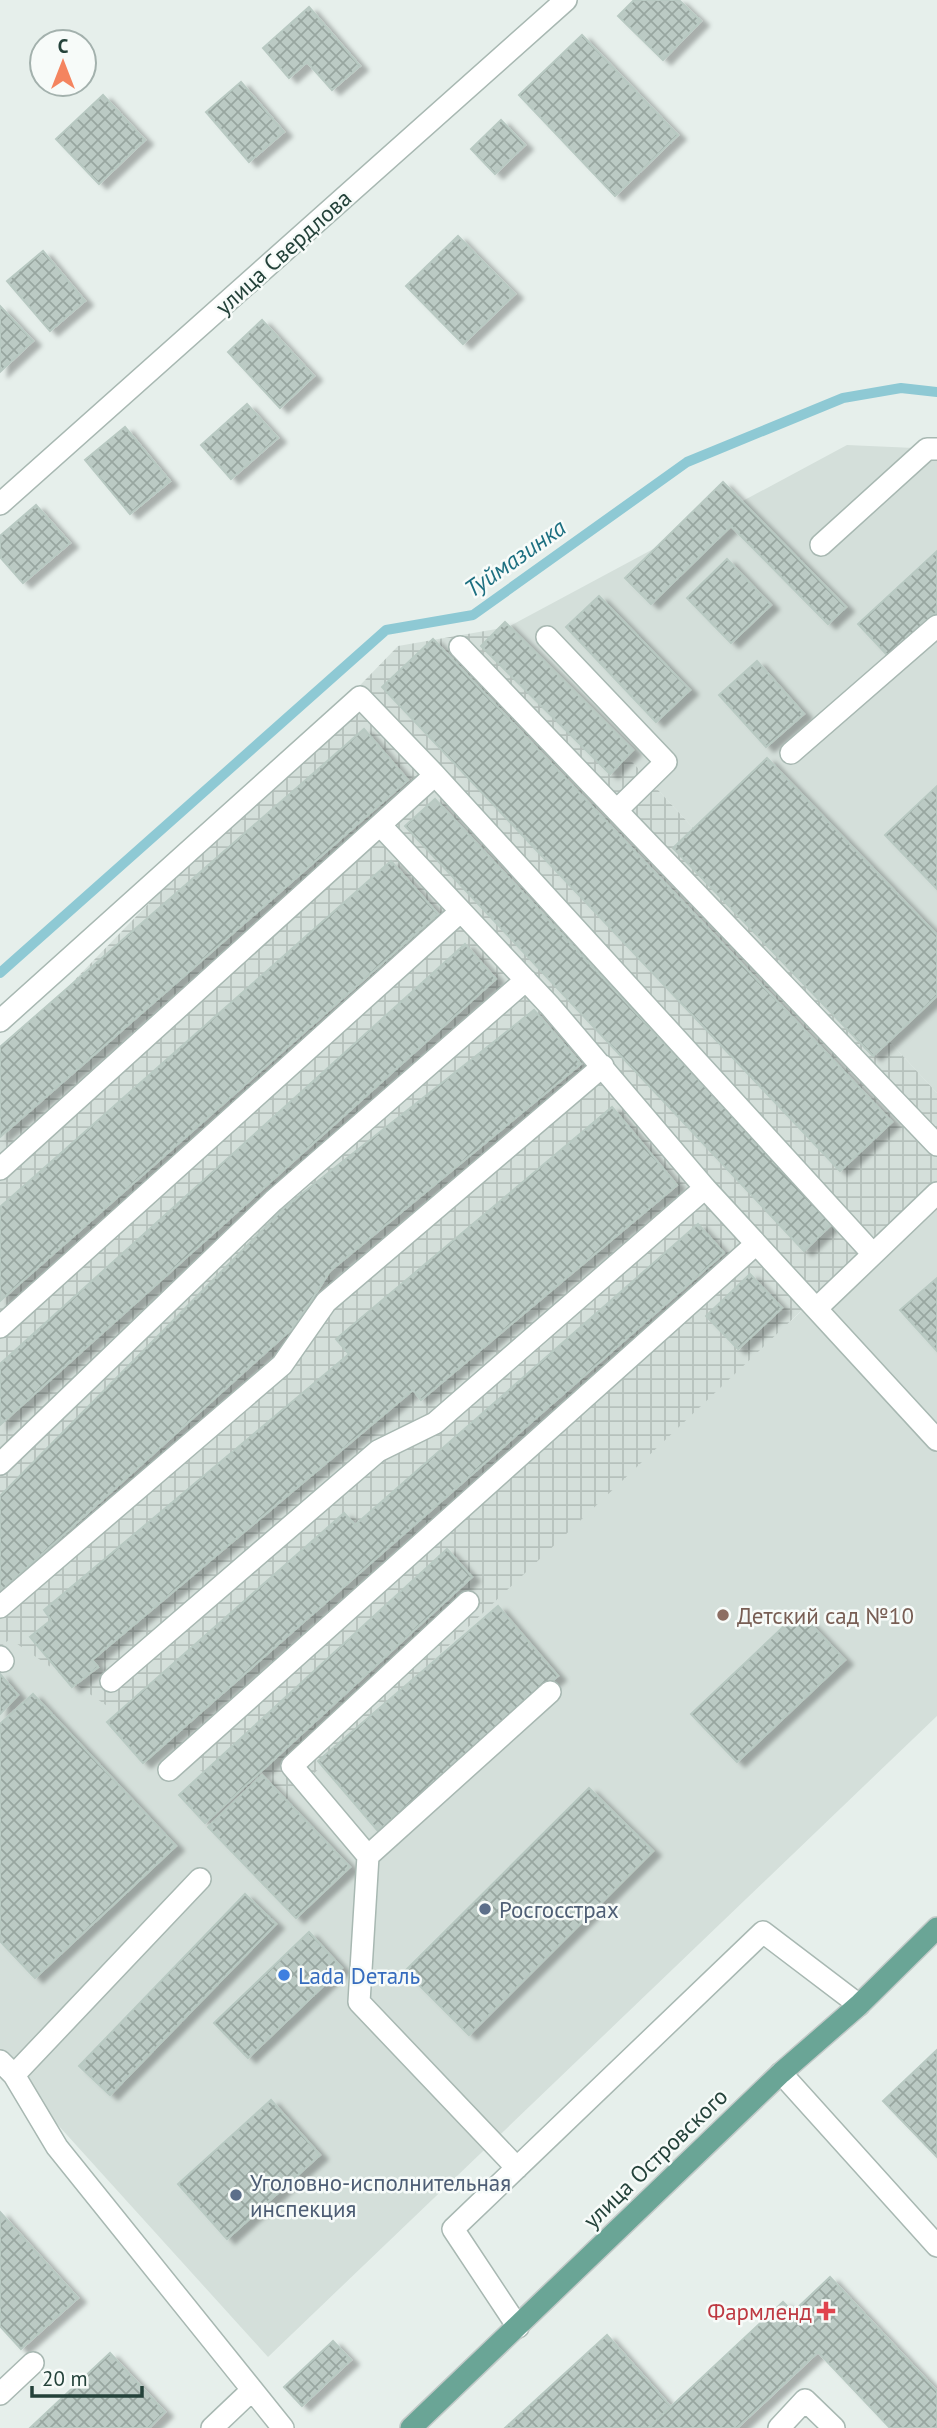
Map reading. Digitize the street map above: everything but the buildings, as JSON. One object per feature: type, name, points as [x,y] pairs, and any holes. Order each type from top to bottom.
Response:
[{"type":"main road","name":"улица Островского","points":[[411,2428],[781,2073],[859,2005],[937,1928]]},
{"type":"street","name":"улица Свердлова","points":[[0,505],[566,0]]},
{"type":"street","points":[[821,545],[927,450],[937,450]]},
{"type":"street","points":[[791,754],[937,626]]},
{"type":"street","points":[[547,637],[666,762],[617,810]]},
{"type":"street","points":[[460,647],[937,1145]]},
{"type":"street","points":[[0,1021],[360,697],[435,775],[873,1254]]},
{"type":"street","points":[[0,1169],[435,775]]},
{"type":"street","points":[[381,826],[526,980],[603,1066],[705,1188],[937,1440]]},
{"type":"street","points":[[0,1326],[461,911]]},
{"type":"street","points":[[0,1464],[273,1201],[526,980]]},
{"type":"street","points":[[0,1607],[282,1365],[326,1301],[603,1066]]},
{"type":"street","points":[[111,1681],[379,1451],[435,1423],[705,1188]]},
{"type":"street","points":[[817,1308],[937,1193]]},
{"type":"street","points":[[169,1770],[756,1244]]},
{"type":"street","points":[[468,1602],[292,1766],[368,1856],[359,2002],[517,2168]]},
{"type":"street","points":[[368,1856],[550,1692]]},
{"type":"street","points":[[200,1879],[7,2068],[57,2147],[283,2428]]},
{"type":"street","points":[[518,2327],[453,2229],[763,1932],[859,2005]]},
{"type":"street","points":[[781,2073],[937,2246]]},
{"type":"street","points":[[0,2394],[33,2363]]},
{"type":"street","points":[[212,2428],[253,2390]]},
{"type":"street","points":[[779,2428],[805,2400],[834,2428]]},
{"type":"shaded area","points":[[847,445],[937,449],[937,1093],[508,627]]},
{"type":"shaded area","points":[[508,627],[937,1093],[937,1182],[268,1817],[10,1639],[0,1647],[0,1057],[398,646]]},
{"type":"shaded area","points":[[937,1182],[937,1716],[268,2357],[0,2061],[0,1647],[9,1639],[791,1321]]},
{"type":"waterway","name":"Туймазинка","points":[[0,973],[386,630],[473,615],[687,462],[843,398],[901,388],[937,392]]},
{"type":"place","name":"Детский сад №10","points":[[723,1615]]},
{"type":"place","name":"Росгосстрах","points":[[485,1909]]},
{"type":"place","name":"Lada Dеталь","points":[[284,1975]]},
{"type":"place","name":"Уголовно-исполнительная инспекция","points":[[236,2195]]},
{"type":"place","name":"Фармленд","points":[[826,2311]]}]
